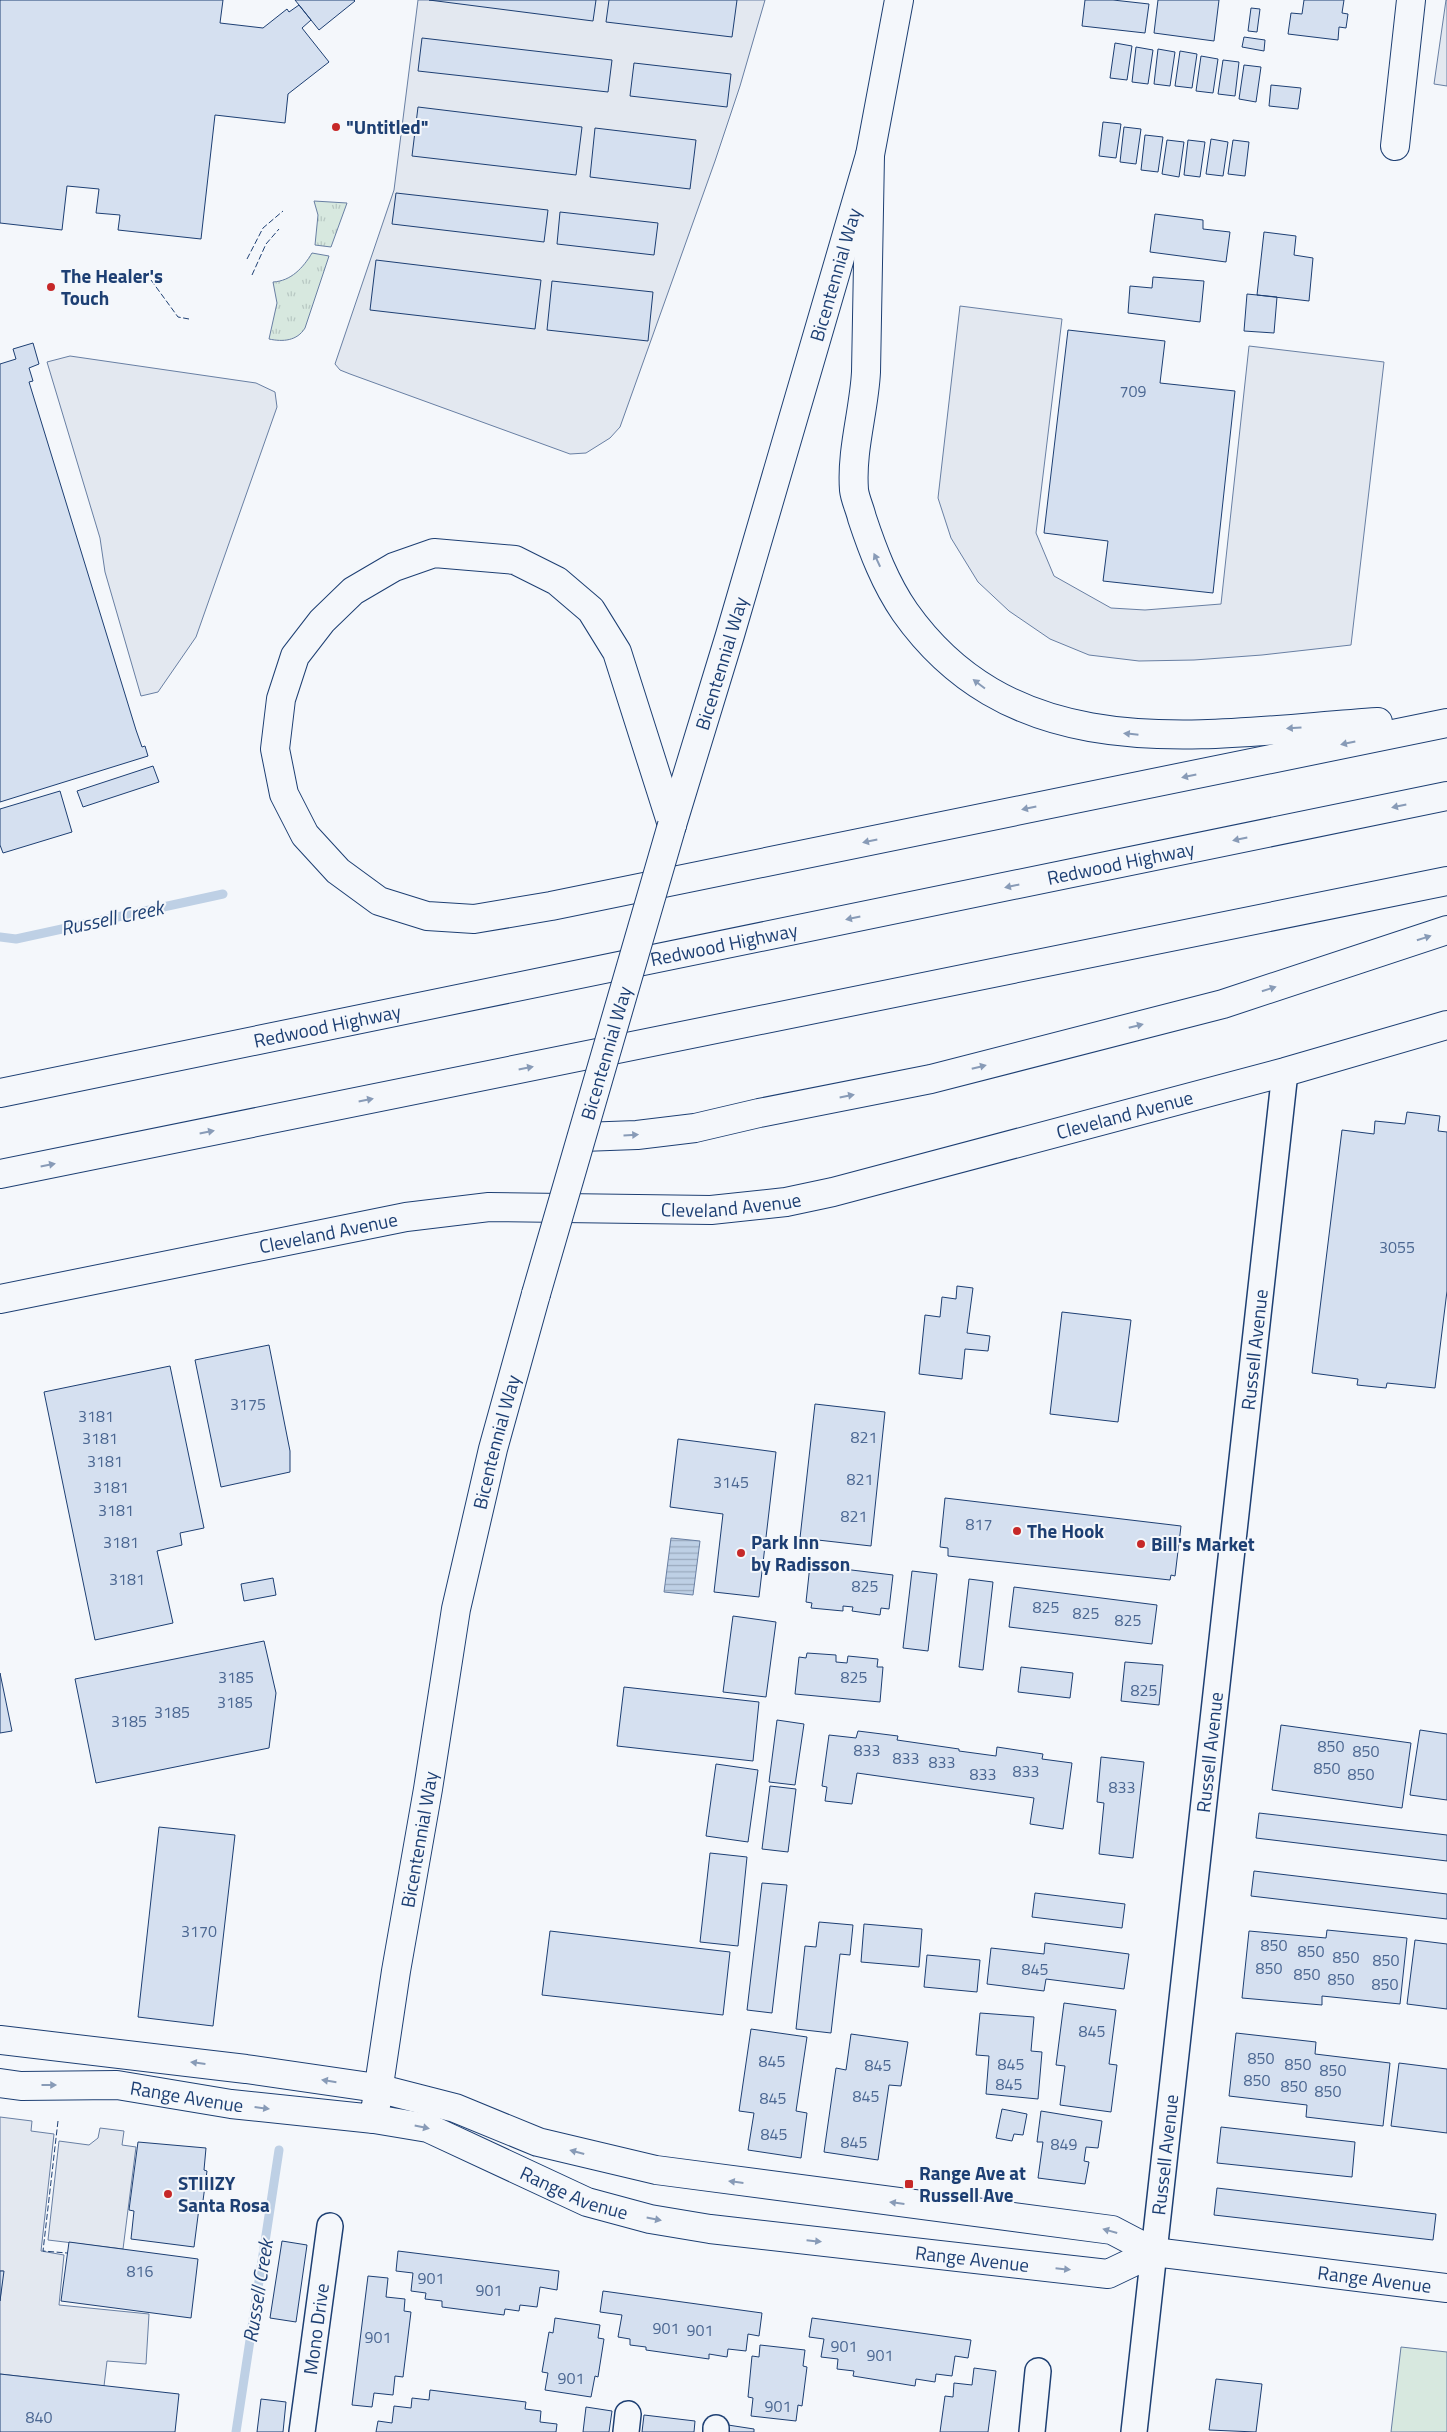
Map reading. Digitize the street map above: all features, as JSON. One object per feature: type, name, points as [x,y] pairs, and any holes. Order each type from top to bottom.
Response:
[{"type":"main road","name":"Bicentennial Way","points":[[374,2119],[456,1609],[493,1449],[672,825],[730,636],[870,155],[899,0]]},
{"type":"main road","points":[[1394,146],[1411,0]]},
{"type":"main road","points":[[870,155],[866,375],[857,431],[854,491],[873,550],[895,597],[926,638],[953,664],[988,691],[1029,712],[1084,728],[1137,734],[1190,735],[1447,718]]},
{"type":"main road","points":[[672,825],[617,652],[591,610],[557,581],[515,560],[434,553],[394,567],[354,591],[322,622],[295,656],[281,699],[274,749],[284,794],[305,835],[338,871],[379,901],[427,916],[474,919],[551,906],[1447,723]]},
{"type":"main road","name":"Redwood Highway","points":[[0,1093],[1447,796]]},
{"type":"main road","points":[[0,1174],[1447,881]]},
{"type":"main road","points":[[582,1137],[637,1135],[695,1128],[759,1113],[932,1079],[1223,1004],[1447,930]]},
{"type":"main road","name":"Cleveland Avenue","points":[[0,1299],[406,1217],[489,1207],[711,1210],[786,1202],[833,1192],[1285,1072],[1447,1025]]},
{"type":"main road","name":"Range Avenue","points":[[0,2040],[242,2068],[378,2088],[455,2108],[538,2142],[656,2170],[1112,2230],[1154,2252],[1447,2288]]},
{"type":"main road","name":"Range Avenue","points":[[0,2083],[21,2086],[117,2086],[241,2106],[374,2119],[428,2128],[587,2202],[650,2219],[710,2230],[1108,2274],[1154,2252]]},
{"type":"street","name":"Russell Avenue","points":[[1134,2432],[1285,1072]]},
{"type":"street","name":"Mono Drive","points":[[302,2432],[330,2226]]},
{"type":"street","points":[[1032,2432],[1038,2372]]},
{"type":"green space","points":[[314,201],[347,203],[331,247],[315,245],[318,215]]},
{"type":"green space","points":[[312,253],[329,256],[305,328],[298,336],[289,340],[269,339],[277,303],[273,282],[285,279],[296,273]]},
{"type":"green space","points":[[1401,2347],[1447,2352],[1447,2432],[1391,2432]]},
{"type":"shaded area","points":[[418,0],[765,0],[740,86],[715,161],[620,427],[610,438],[586,453],[570,454],[350,374],[340,370],[335,364],[394,190]]},
{"type":"shaded area","points":[[1447,0],[1447,86],[1434,84]]},
{"type":"shaded area","points":[[960,306],[1062,319],[1036,533],[1054,576],[1111,608],[1145,610],[1221,604],[1249,346],[1384,362],[1351,645],[1262,655],[1194,660],[1139,661],[1089,655],[1050,639],[1009,611],[978,582],[951,538],[938,498]]},
{"type":"shaded area","points":[[70,356],[256,383],[275,392],[277,407],[196,637],[158,692],[141,696],[105,572],[100,538],[47,362]]},
{"type":"shaded area","points":[[0,2117],[32,2121],[31,2131],[54,2134],[41,2251],[64,2255],[59,2305],[149,2314],[146,2364],[107,2361],[104,2386],[0,2374],[0,2301],[3,2271],[0,2271]]},
{"type":"shaded area","points":[[100,2128],[124,2131],[122,2145],[136,2147],[123,2249],[48,2240],[59,2141],[89,2145],[98,2138]]},
{"type":"water","points":[[671,1538],[700,1541],[693,1595],[664,1592]]},
{"type":"building","points":[[0,0],[223,0],[220,23],[263,28],[287,9],[289,12],[299,5],[311,20],[302,28],[329,62],[288,94],[285,123],[215,115],[201,239],[118,230],[120,215],[96,213],[99,189],[67,186],[62,230],[0,223]]},
{"type":"building","points":[[295,0],[354,0],[355,1],[319,30]]},
{"type":"building","points":[[429,0],[596,0],[593,21]]},
{"type":"building","points":[[609,0],[737,0],[732,37],[606,22]]},
{"type":"building","points":[[1085,0],[1113,0],[1149,4],[1145,33],[1082,26]]},
{"type":"building","points":[[1158,0],[1219,0],[1214,41],[1154,33]]},
{"type":"building","points":[[1304,0],[1344,0],[1342,13],[1348,14],[1346,28],[1339,27],[1338,40],[1288,34],[1291,13],[1302,14]]},
{"type":"building","points":[[1251,8],[1260,9],[1257,32],[1248,31]]},
{"type":"building","points":[[1244,37],[1265,40],[1264,51],[1242,47]]},
{"type":"building","points":[[422,38],[612,60],[608,92],[418,71]]},
{"type":"building","points":[[1115,43],[1132,46],[1127,80],[1110,78]]},
{"type":"building","points":[[1136,47],[1153,50],[1148,84],[1132,82]]},
{"type":"building","points":[[1158,49],[1175,52],[1170,86],[1154,84]]},
{"type":"building","points":[[1180,51],[1197,54],[1192,88],[1175,86]]},
{"type":"building","points":[[1201,56],[1218,59],[1213,93],[1196,91]]},
{"type":"building","points":[[1223,60],[1239,62],[1235,96],[1218,94]]},
{"type":"building","points":[[634,63],[731,74],[727,107],[630,96]]},
{"type":"building","points":[[1244,65],[1261,67],[1256,102],[1239,99]]},
{"type":"building","points":[[1271,85],[1301,88],[1298,109],[1269,106]]},
{"type":"building","points":[[418,107],[582,127],[576,175],[412,156]]},
{"type":"building","points":[[1103,122],[1121,124],[1116,158],[1099,156]]},
{"type":"building","points":[[1124,127],[1141,129],[1136,164],[1120,162]]},
{"type":"building","points":[[595,128],[696,140],[690,189],[590,177]]},
{"type":"building","points":[[1145,135],[1163,137],[1158,172],[1141,170]]},
{"type":"building","points":[[1211,139],[1228,142],[1223,176],[1206,174]]},
{"type":"building","points":[[1167,140],[1184,142],[1179,177],[1162,174]]},
{"type":"building","points":[[1188,140],[1205,142],[1200,177],[1184,175]]},
{"type":"building","points":[[1233,140],[1249,142],[1245,176],[1228,174]]},
{"type":"building","points":[[396,193],[548,210],[544,242],[392,224]]},
{"type":"building","points":[[560,212],[658,223],[654,255],[557,244]]},
{"type":"building","points":[[1155,214],[1203,220],[1203,229],[1230,232],[1226,262],[1150,252]]},
{"type":"building","points":[[1264,232],[1296,236],[1294,255],[1313,258],[1309,301],[1257,295]]},
{"type":"building","points":[[376,260],[541,280],[535,329],[370,310]]},
{"type":"building","points":[[1153,277],[1204,281],[1200,322],[1128,313],[1130,286],[1152,288]]},
{"type":"building","points":[[552,281],[653,292],[648,341],[547,330]]},
{"type":"building","points":[[1247,294],[1277,297],[1274,333],[1244,331]]},
{"type":"building","points":[[1068,330],[1165,341],[1160,383],[1235,391],[1213,593],[1103,581],[1108,541],[1044,533]]},
{"type":"building","points":[[33,343],[39,364],[29,368],[33,381],[29,382],[136,730],[142,747],[145,746],[148,756],[0,802],[0,364],[16,359],[13,349]]},
{"type":"building","points":[[153,766],[159,782],[83,807],[77,791]]},
{"type":"building","points":[[60,791],[72,832],[3,853],[0,845],[0,809]]},
{"type":"building","points":[[1407,1112],[1440,1116],[1438,1131],[1447,1132],[1447,1291],[1435,1388],[1387,1383],[1386,1388],[1357,1385],[1358,1379],[1312,1373],[1342,1130],[1374,1134],[1375,1121],[1405,1124]]},
{"type":"building","points":[[957,1286],[973,1288],[967,1333],[990,1336],[988,1351],[965,1349],[962,1379],[919,1374],[925,1315],[940,1317],[942,1297],[956,1299]]},
{"type":"building","points":[[1062,1312],[1131,1320],[1118,1422],[1050,1414]]},
{"type":"building","points":[[269,1345],[290,1451],[290,1472],[221,1487],[195,1360]]},
{"type":"building","points":[[170,1366],[204,1528],[180,1533],[182,1545],[157,1551],[173,1623],[95,1640],[44,1392]]},
{"type":"building","points":[[815,1404],[885,1412],[871,1546],[800,1538]]},
{"type":"building","name":"Park Inn by Radisson","points":[[678,1439],[776,1452],[759,1597],[714,1592],[723,1514],[670,1507]]},
{"type":"building","points":[[945,1498],[1181,1526],[1175,1576],[1171,1575],[1170,1580],[948,1556],[948,1548],[940,1547]]},
{"type":"building","points":[[810,1565],[893,1575],[889,1609],[881,1608],[880,1615],[852,1611],[853,1607],[843,1606],[843,1611],[811,1608],[812,1603],[806,1602]]},
{"type":"building","points":[[912,1571],[937,1574],[928,1651],[903,1648]]},
{"type":"building","points":[[273,1578],[276,1595],[244,1601],[241,1584]]},
{"type":"building","points":[[969,1579],[993,1582],[983,1670],[959,1667]]},
{"type":"building","points":[[1014,1587],[1157,1605],[1152,1644],[1009,1627]]},
{"type":"building","points":[[733,1616],[776,1622],[766,1697],[723,1692]]},
{"type":"building","points":[[264,1641],[276,1693],[269,1748],[96,1783],[75,1679]]},
{"type":"building","points":[[807,1653],[836,1655],[836,1662],[847,1663],[848,1656],[878,1659],[877,1667],[883,1667],[880,1702],[795,1694],[799,1657],[806,1658]]},
{"type":"building","points":[[1125,1662],[1163,1665],[1159,1705],[1121,1701]]},
{"type":"building","points":[[1021,1667],[1073,1673],[1070,1698],[1018,1692]]},
{"type":"building","points":[[0,1673],[12,1731],[0,1733]]},
{"type":"building","points":[[624,1687],[759,1702],[753,1761],[617,1746]]},
{"type":"building","points":[[777,1720],[804,1724],[795,1785],[769,1782]]},
{"type":"building","points":[[1281,1725],[1411,1743],[1402,1808],[1272,1790]]},
{"type":"building","points":[[1420,1730],[1447,1734],[1447,1800],[1410,1795]]},
{"type":"building","points":[[858,1731],[898,1736],[897,1740],[959,1749],[959,1751],[996,1756],[997,1747],[1043,1754],[1042,1759],[1072,1763],[1063,1829],[1030,1824],[1034,1798],[857,1773],[852,1804],[825,1801],[827,1787],[822,1786],[829,1735],[856,1738]]},
{"type":"building","points":[[1101,1757],[1144,1762],[1133,1858],[1099,1854],[1104,1803],[1097,1802]]},
{"type":"building","points":[[716,1764],[758,1770],[748,1842],[706,1836]]},
{"type":"building","points":[[770,1786],[796,1789],[788,1852],[762,1849]]},
{"type":"building","points":[[1259,1813],[1447,1835],[1447,1861],[1256,1838]]},
{"type":"building","points":[[159,1827],[235,1835],[213,2026],[138,2017]]},
{"type":"building","points":[[710,1853],[747,1857],[738,1946],[700,1942]]},
{"type":"building","points":[[1254,1871],[1447,1894],[1447,1919],[1251,1896]]},
{"type":"building","points":[[762,1883],[787,1885],[772,2013],[747,2010]]},
{"type":"building","points":[[1035,1893],[1125,1904],[1122,1928],[1032,1917]]},
{"type":"building","points":[[819,1922],[853,1925],[850,1955],[840,1954],[831,2033],[796,2029],[805,1946],[816,1947]]},
{"type":"building","points":[[864,1924],[922,1929],[919,1967],[861,1962]]},
{"type":"building","points":[[1327,1930],[1407,1938],[1400,2004],[1322,1996],[1322,2005],[1242,1998],[1249,1931],[1326,1938]]},
{"type":"building","points":[[550,1931],[730,1952],[723,2015],[542,1995]]},
{"type":"building","points":[[1415,1940],[1447,1944],[1447,2009],[1407,2004]]},
{"type":"building","points":[[1045,1943],[1129,1954],[1124,1989],[1046,1979],[1044,1991],[987,1984],[991,1948],[1044,1954]]},
{"type":"building","points":[[927,1955],[980,1960],[977,1992],[924,1987]]},
{"type":"building","points":[[1064,2003],[1116,2010],[1109,2064],[1117,2065],[1111,2112],[1060,2105],[1065,2066],[1056,2065]]},
{"type":"building","points":[[980,2013],[1034,2017],[1031,2051],[1042,2052],[1038,2099],[986,2094],[989,2056],[976,2055]]},
{"type":"building","points":[[751,2029],[807,2037],[796,2111],[807,2113],[801,2158],[748,2150],[754,2113],[739,2111]]},
{"type":"building","points":[[1236,2033],[1316,2042],[1315,2054],[1390,2063],[1383,2126],[1306,2117],[1307,2105],[1229,2096]]},
{"type":"building","points":[[851,2034],[908,2042],[901,2086],[889,2085],[878,2160],[824,2152],[836,2068],[846,2070]]},
{"type":"building","points":[[1399,2063],[1447,2069],[1447,2133],[1391,2126]]},
{"type":"building","points":[[1002,2109],[1027,2114],[1023,2135],[1014,2134],[1012,2141],[996,2138]]},
{"type":"building","points":[[1041,2111],[1102,2121],[1098,2148],[1086,2147],[1084,2161],[1089,2162],[1085,2184],[1038,2178],[1043,2142],[1037,2142]]},
{"type":"building","points":[[1221,2127],[1355,2142],[1352,2177],[1217,2163]]},
{"type":"building","name":"STIIIZY Santa Rosa","points":[[138,2142],[206,2148],[204,2170],[207,2171],[202,2208],[199,2208],[194,2247],[131,2239],[134,2211],[129,2210]]},
{"type":"building","points":[[1217,2188],[1436,2214],[1433,2240],[1214,2215]]},
{"type":"building","points":[[282,2241],[307,2245],[296,2322],[270,2318]]},
{"type":"building","points":[[69,2242],[198,2259],[191,2318],[61,2301]]},
{"type":"building","points":[[398,2251],[559,2271],[557,2290],[540,2287],[537,2307],[520,2305],[519,2311],[505,2309],[504,2315],[442,2307],[442,2301],[425,2299],[426,2293],[411,2291],[413,2273],[396,2271]]},
{"type":"building","points":[[0,2271],[4,2271],[0,2301]]},
{"type":"building","points":[[368,2276],[388,2278],[386,2297],[405,2299],[404,2311],[411,2312],[403,2377],[395,2376],[393,2395],[374,2393],[372,2407],[352,2405]]},
{"type":"building","points":[[603,2291],[762,2313],[759,2336],[748,2334],[746,2351],[728,2349],[727,2357],[709,2354],[709,2359],[646,2350],[646,2347],[630,2345],[630,2339],[618,2337],[622,2315],[600,2312]]},
{"type":"building","points":[[555,2318],[600,2325],[598,2338],[604,2339],[598,2377],[595,2376],[591,2397],[545,2390],[548,2373],[542,2372],[549,2332],[553,2333]]},
{"type":"building","points":[[812,2318],[971,2340],[968,2358],[955,2356],[952,2376],[936,2374],[935,2382],[916,2379],[915,2386],[853,2376],[854,2371],[837,2369],[838,2359],[821,2357],[824,2339],[809,2337]]},
{"type":"building","points":[[760,2345],[805,2350],[803,2366],[807,2367],[802,2406],[798,2405],[796,2421],[751,2416],[753,2398],[748,2397],[752,2356],[759,2357]]},
{"type":"building","points":[[974,2368],[996,2371],[988,2432],[940,2432],[945,2396],[953,2397],[954,2383],[972,2385]]},
{"type":"building","points":[[0,2374],[179,2394],[175,2432],[0,2432]]},
{"type":"building","points":[[1216,2379],[1262,2384],[1256,2432],[1209,2430]]},
{"type":"building","points":[[430,2390],[526,2402],[525,2409],[541,2411],[540,2422],[557,2424],[556,2432],[376,2432],[378,2421],[392,2423],[394,2406],[411,2408],[412,2398],[429,2400]]},
{"type":"building","points":[[261,2399],[286,2402],[283,2432],[257,2432]]},
{"type":"building","points":[[586,2407],[612,2411],[609,2432],[583,2432]]},
{"type":"building","points":[[644,2415],[695,2421],[694,2432],[642,2432]]},
{"type":"building","points":[[728,2425],[754,2429],[754,2432],[727,2432]]},
{"type":"waterway","name":"Russell Creek","points":[[0,937],[16,939],[223,894]]},
{"type":"waterway","name":"Russell Creek","points":[[236,2432],[279,2150]]},
{"type":"fence","points":[[247,259],[263,228],[283,211]]},
{"type":"fence","points":[[252,275],[266,244],[279,229]]},
{"type":"fence","points":[[151,280],[178,317],[189,319]]},
{"type":"fence","points":[[58,2121],[43,2251],[67,2253]]},
{"type":"place","name":"\"Untitled\"","points":[[336,127]]},
{"type":"place","name":"The Healer's Touch","points":[[51,287]]},
{"type":"place","name":"The Hook","points":[[1017,1531]]},
{"type":"place","name":"Bill's Market","points":[[1141,1544]]},
{"type":"place","name":"Park Inn by Radisson","points":[[741,1553]]},
{"type":"place","name":"Range Ave at Russell Ave","points":[[909,2184]]},
{"type":"place","name":"STIIIZY Santa Rosa","points":[[168,2194]]}]
